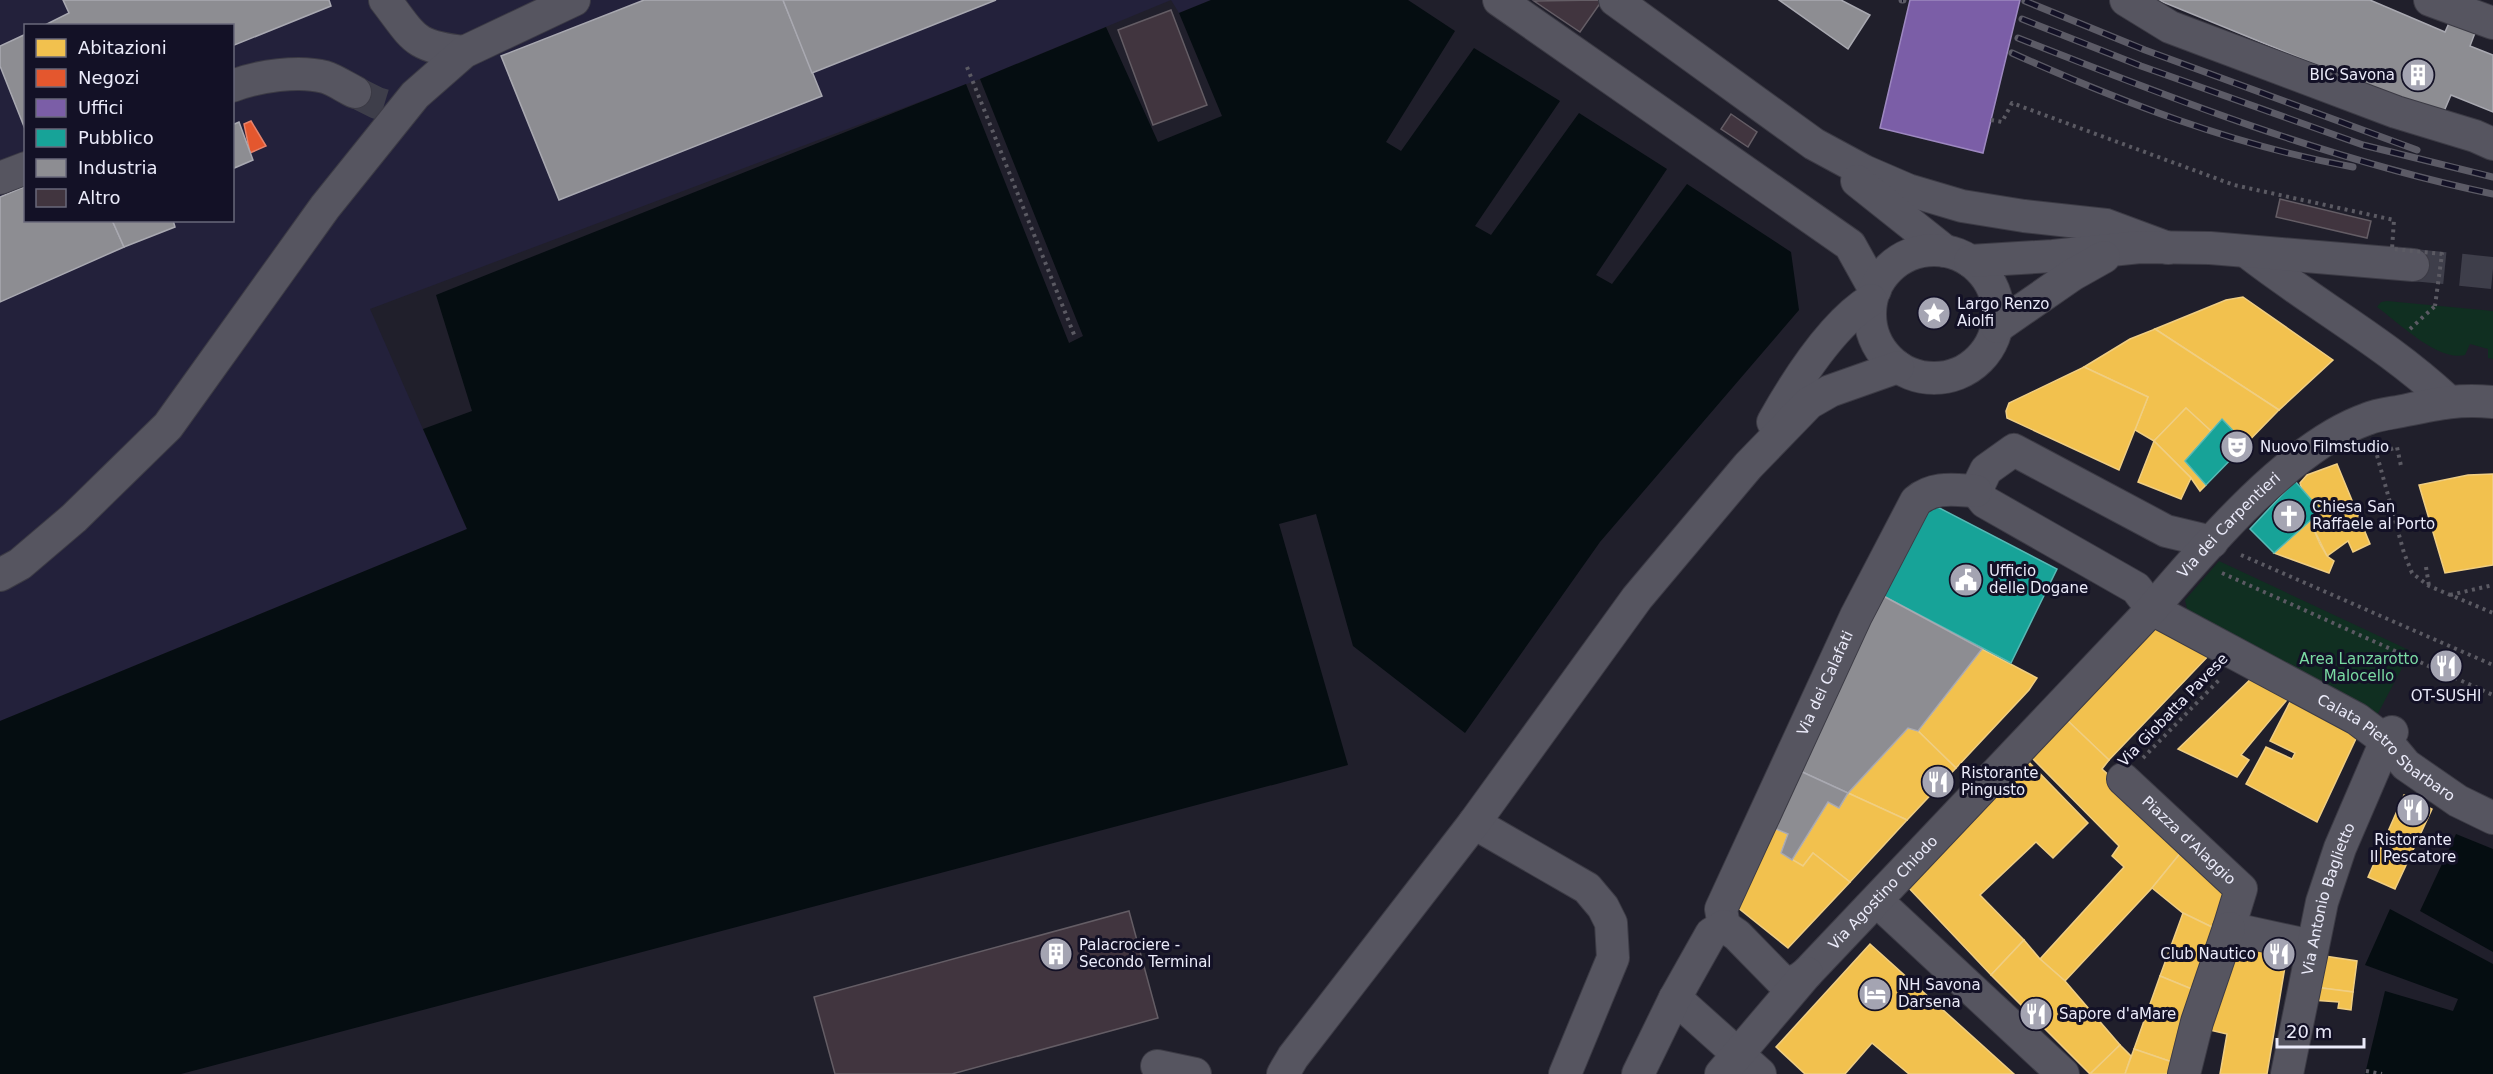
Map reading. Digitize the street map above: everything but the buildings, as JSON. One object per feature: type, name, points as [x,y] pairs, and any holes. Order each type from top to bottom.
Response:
[{"type":"street","points":[[385,0],[416,40],[435,48],[464,52]]},
{"type":"street","points":[[0,575],[20,564],[74,518],[168,426],[325,207],[415,95],[464,52],[574,0]]},
{"type":"street","points":[[1499,0],[1850,245],[1873,295]]},
{"type":"street","points":[[1615,0],[1814,144],[1958,256],[1988,279],[1997,302],[1997,327],[1993,340],[1983,356],[1970,368],[1958,374],[1933,378],[1921,377],[1898,367],[1880,349],[1870,320],[1873,295],[1886,271],[1903,258],[1924,250],[1958,256],[2114,251],[2140,247],[2210,248],[2413,265]]},
{"type":"street","points":[[2126,0],[2181,32],[2396,112],[2475,136],[2493,144]]},
{"type":"street","points":[[2430,0],[2493,23]]},
{"type":"street","points":[[234,85],[251,79],[292,75],[326,77],[355,92]]},
{"type":"street","points":[[1814,144],[1864,171],[1908,190],[1962,206],[2024,216],[2106,225],[2168,248]]},
{"type":"street","points":[[0,178],[24,169]]},
{"type":"street","points":[[1997,327],[2072,275],[2114,251]]},
{"type":"street","points":[[2247,252],[2366,335],[2422,377],[2447,400]]},
{"type":"street","points":[[1748,466],[1786,398],[1841,323],[1873,295]]},
{"type":"street","points":[[1283,1074],[1293,1057],[1474,823],[1637,598],[1748,466],[1809,403],[1830,391],[1898,367]]},
{"type":"street","name":"Via dei Carpentieri","points":[[2152,609],[2203,551],[2265,487],[2317,445],[2339,431],[2367,419],[2447,400],[2493,402]]},
{"type":"street","points":[[2152,609],[2136,588],[1985,501],[1976,491],[1986,470],[2014,450],[2203,551]]},
{"type":"street","name":"Via dei Calafati","points":[[1724,926],[1721,909],[1856,616],[1916,501],[1924,495],[1945,489],[1976,491]]},
{"type":"street","name":"Calata Pietro Sbarbaro","points":[[2152,609],[2389,737],[2406,765],[2458,801],[2493,818]]},
{"type":"street","name":"Via Agostino Chiodo","points":[[1739,1068],[1807,973],[2152,609]]},
{"type":"street","name":"Via Antonio Baglietto","points":[[2287,1074],[2322,902],[2340,848],[2389,737]]},
{"type":"street","name":"Piazza d'Alaggio","points":[[2123,779],[2241,889],[2229,928]]},
{"type":"street","points":[[1474,823],[1587,888],[1603,907],[1611,923],[1613,958],[1565,1074]]},
{"type":"street","points":[[1876,901],[2063,1074]]},
{"type":"street","points":[[1638,1074],[1675,998],[1711,934],[1724,926],[1737,935],[1782,981],[1795,982],[1807,973]]},
{"type":"street","points":[[2184,1074],[2197,1022],[2229,928],[2312,946]]},
{"type":"street","points":[[1675,998],[1739,1068]]},
{"type":"street","points":[[1157,1066],[1195,1074]]},
{"type":"path","points":[[967,67],[1075,337]]},
{"type":"path","points":[[1991,120],[2001,122],[2012,103],[2234,185],[2394,220],[2392,249],[2442,254],[2436,306],[2405,334]]},
{"type":"path","points":[[2402,466],[2397,447],[2376,454],[2412,573],[2429,586],[2493,613]]},
{"type":"path","points":[[2203,551],[2493,665]]},
{"type":"path","points":[[2203,551],[2493,695]]},
{"type":"path","points":[[2426,567],[2429,586]]},
{"type":"path","points":[[2449,595],[2493,585]]},
{"type":"path","name":"Via Giobatta Pavese","points":[[2123,779],[2240,658]]},
{"type":"path","points":[[2366,1071],[2382,1074]]},
{"type":"shaded area","points":[[0,0],[1171,0],[980,79],[370,309],[467,529],[0,721]]},
{"type":"shaded area","points":[[1171,0],[1211,0],[1179,13]]},
{"type":"shaded area","points":[[1211,0],[1408,0],[1455,31],[1386,142],[1401,151],[1474,48],[1560,101],[1475,226],[1491,235],[1579,113],[1667,169],[1596,275],[1612,284],[1687,184],[1791,252],[1799,310],[1600,542],[1465,733],[1353,646],[1316,514],[1279,524],[1348,765],[181,1074],[0,1074],[0,721],[467,529],[423,429],[472,411],[436,295],[966,84],[1069,343],[1083,336],[980,79],[1106,27],[1158,142],[1222,116],[1179,13]]},
{"type":"shaded area","points":[[2456,834],[2493,849],[2493,952],[2420,911]]},
{"type":"shaded area","points":[[2390,909],[2493,964],[2493,1074],[2365,1074],[2385,991],[2453,1011],[2458,999],[2365,965]]},
{"type":"green space","points":[[2381,302],[2493,311],[2493,359],[2488,358],[2488,349],[2470,344],[2465,355],[2454,356],[2431,347],[2377,307]]},
{"type":"green space","name":"Area Lanzarotto Malocello","points":[[2219,561],[2411,651],[2375,719],[2189,618],[2185,600]]},
{"type":"tunnel","points":[[355,92],[377,103],[400,110]]},
{"type":"tunnel","points":[[2413,265],[2493,273]]},
{"type":"railway","points":[[2025,1],[2145,50],[2417,150]]},
{"type":"railway","points":[[2022,19],[2141,66],[2363,145],[2493,177]]},
{"type":"railway","points":[[2018,38],[2193,105],[2312,146],[2371,164],[2493,194]]},
{"type":"railway","points":[[2012,53],[2095,89],[2179,121],[2266,147],[2353,167]]},
{"type":"place","name":"BIC Savona","points":[[2418,75]]},
{"type":"place","name":"Largo Renzo Aiolfi","points":[[1934,313]]},
{"type":"place","name":"Nuovo Filmstudio","points":[[2237,447]]},
{"type":"place","name":"Chiesa San Raffaele al Porto","points":[[2289,516]]},
{"type":"place","name":"Ufficio delle Dogane","points":[[1966,580]]},
{"type":"place","name":"OT-SUSHI","points":[[2446,666]]},
{"type":"place","name":"Ristorante Pingusto","points":[[1938,782]]},
{"type":"place","name":"Ristorante Il Pescatore","points":[[2413,810]]},
{"type":"place","name":"Palacrociere - Secondo Terminal","points":[[1056,954]]},
{"type":"place","name":"Club Nautico","points":[[2279,954]]},
{"type":"place","name":"NH Savona Darsena","points":[[1875,994]]},
{"type":"place","name":"Sapore d'aMare","points":[[2036,1014]]}]
